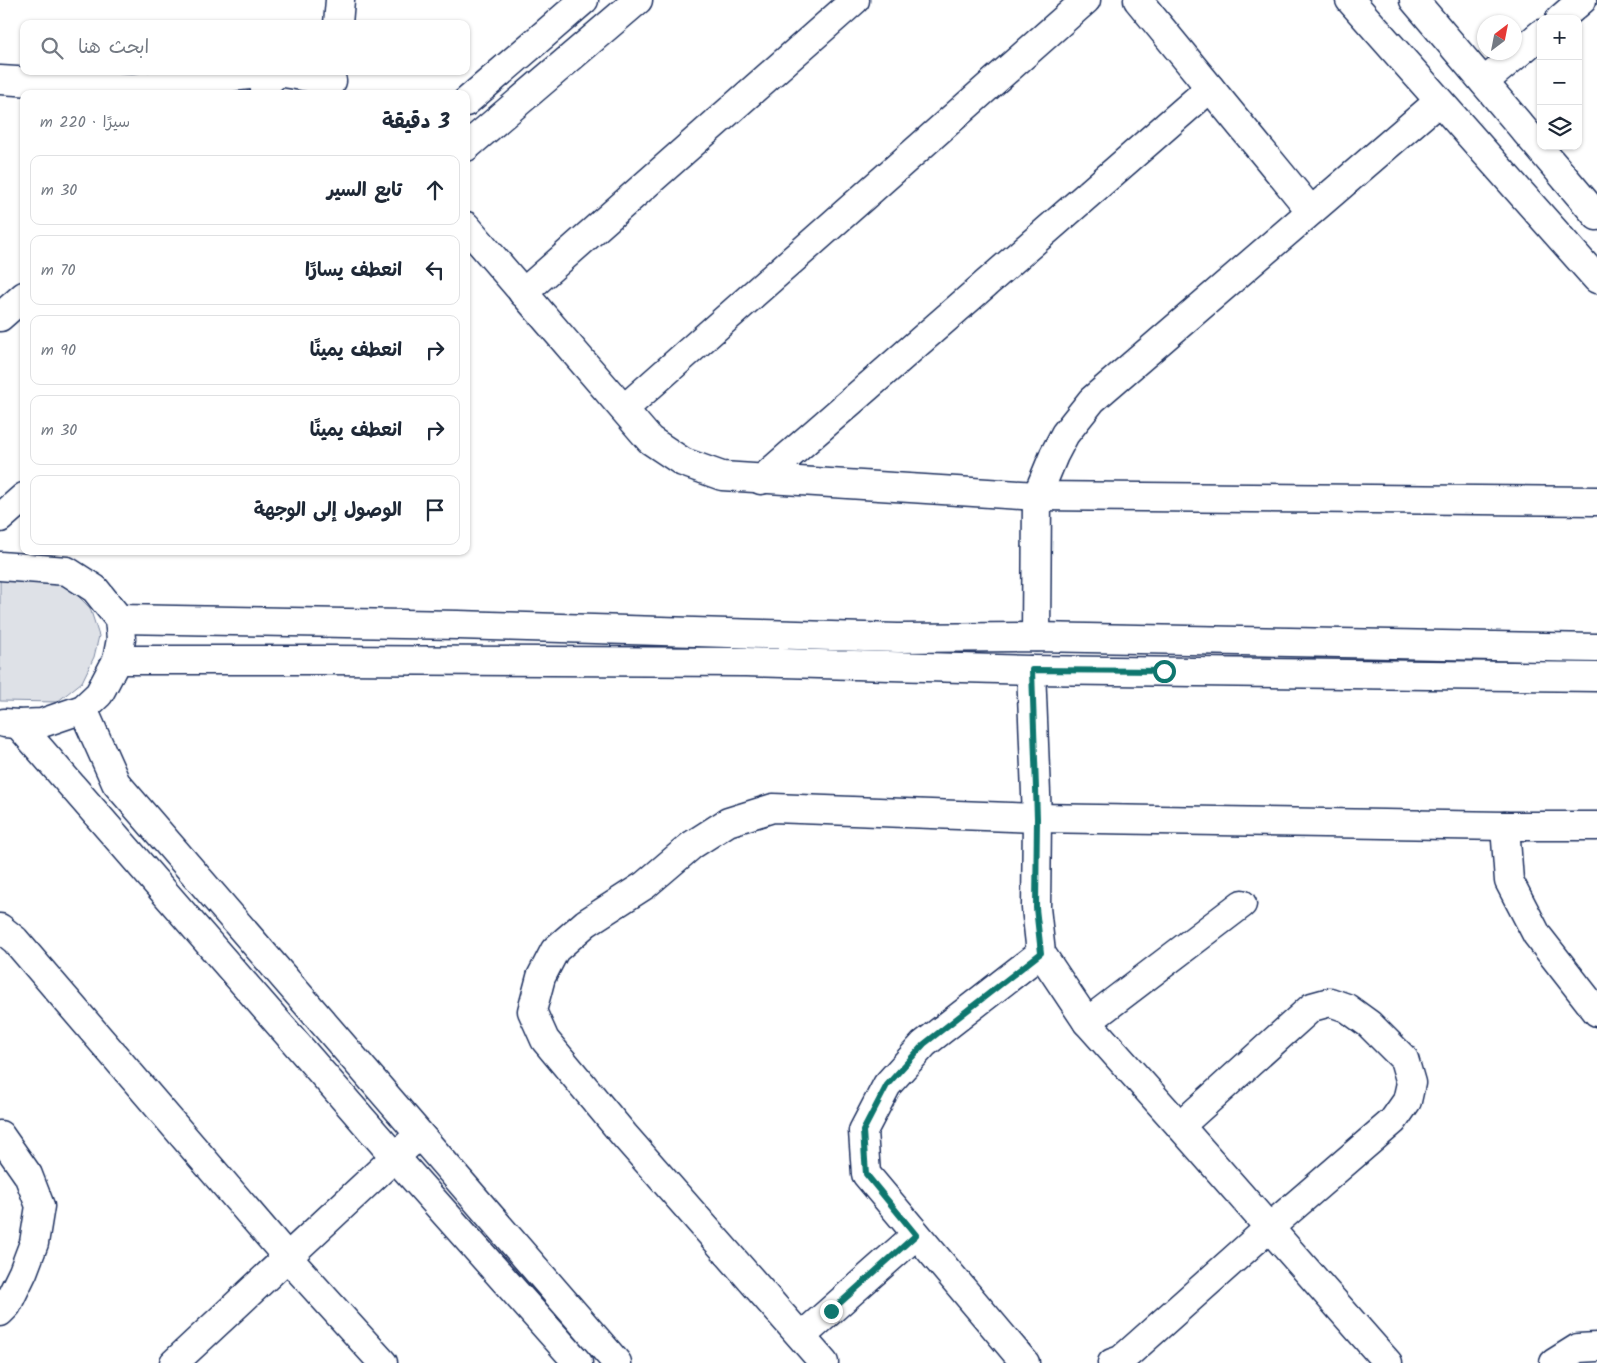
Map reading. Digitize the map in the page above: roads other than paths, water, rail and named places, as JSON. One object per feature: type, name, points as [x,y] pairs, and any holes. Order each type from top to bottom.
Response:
[{"type":"street","points":[[338,20],[340,0]]},
{"type":"street","points":[[470,99],[584,0]]},
{"type":"street","points":[[470,144],[638,0]]},
{"type":"street","points":[[523,292],[855,0]]},
{"type":"street","points":[[624,410],[1086,0]]},
{"type":"street","points":[[1138,0],[1312,211]]},
{"type":"street","points":[[1350,0],[1438,102],[1597,279]]},
{"type":"street","points":[[1414,0],[1597,216]]},
{"type":"street","points":[[1565,15],[1582,0]]},
{"type":"street","points":[[1484,82],[1537,37]]},
{"type":"street","points":[[0,80],[133,88],[251,75]]},
{"type":"street","points":[[258,90],[275,75]]},
{"type":"street","points":[[296,75],[337,82]]},
{"type":"street","points":[[761,480],[1210,88]]},
{"type":"street","points":[[1036,637],[1038,496],[1054,455],[1065,434],[1092,400],[1438,102]]},
{"type":"street","points":[[470,231],[650,440],[683,462],[722,476],[761,480],[1038,496],[1597,501]]},
{"type":"street","points":[[0,317],[20,300]]},
{"type":"street","points":[[0,518],[20,500]]},
{"type":"street","points":[[0,566],[70,561],[119,619],[121,639],[117,660],[99,694],[83,709],[42,723],[9,723]]},
{"type":"street","points":[[119,619],[448,625],[898,638],[1036,637],[1597,648]]},
{"type":"street","points":[[117,660],[745,662],[1032,670],[1597,677]]},
{"type":"street","points":[[1032,670],[1037,818],[1036,908],[1041,953],[1087,1022],[1388,1363]]},
{"type":"street","points":[[83,709],[116,783],[617,1363]]},
{"type":"street","points":[[9,723],[578,1363]]},
{"type":"street","points":[[824,1363],[624,1135],[545,1040],[532,1011],[541,978],[555,950],[586,923],[644,885],[692,845],[728,822],[774,808],[1037,818],[1597,826]]},
{"type":"street","points":[[1505,826],[1509,881],[1536,935],[1597,1012]]},
{"type":"street","points":[[1087,1022],[1242,904]]},
{"type":"street","points":[[0,928],[15,940],[288,1258],[383,1363]]},
{"type":"street","points":[[1025,1363],[866,1174],[863,1131],[887,1085],[924,1044],[1041,953]]},
{"type":"street","points":[[1112,1363],[1121,1360],[1393,1121],[1407,1101],[1411,1083],[1404,1059],[1369,1024],[1347,1008],[1330,1002],[1312,1008],[1180,1126]]},
{"type":"street","points":[[0,1135],[28,1175],[40,1206],[34,1243],[23,1272],[7,1304],[0,1312]]},
{"type":"street","points":[[174,1363],[419,1135]]},
{"type":"street","points":[[802,1336],[916,1235]]},
{"type":"street","points":[[1554,1363],[1578,1348],[1597,1347]]}]
